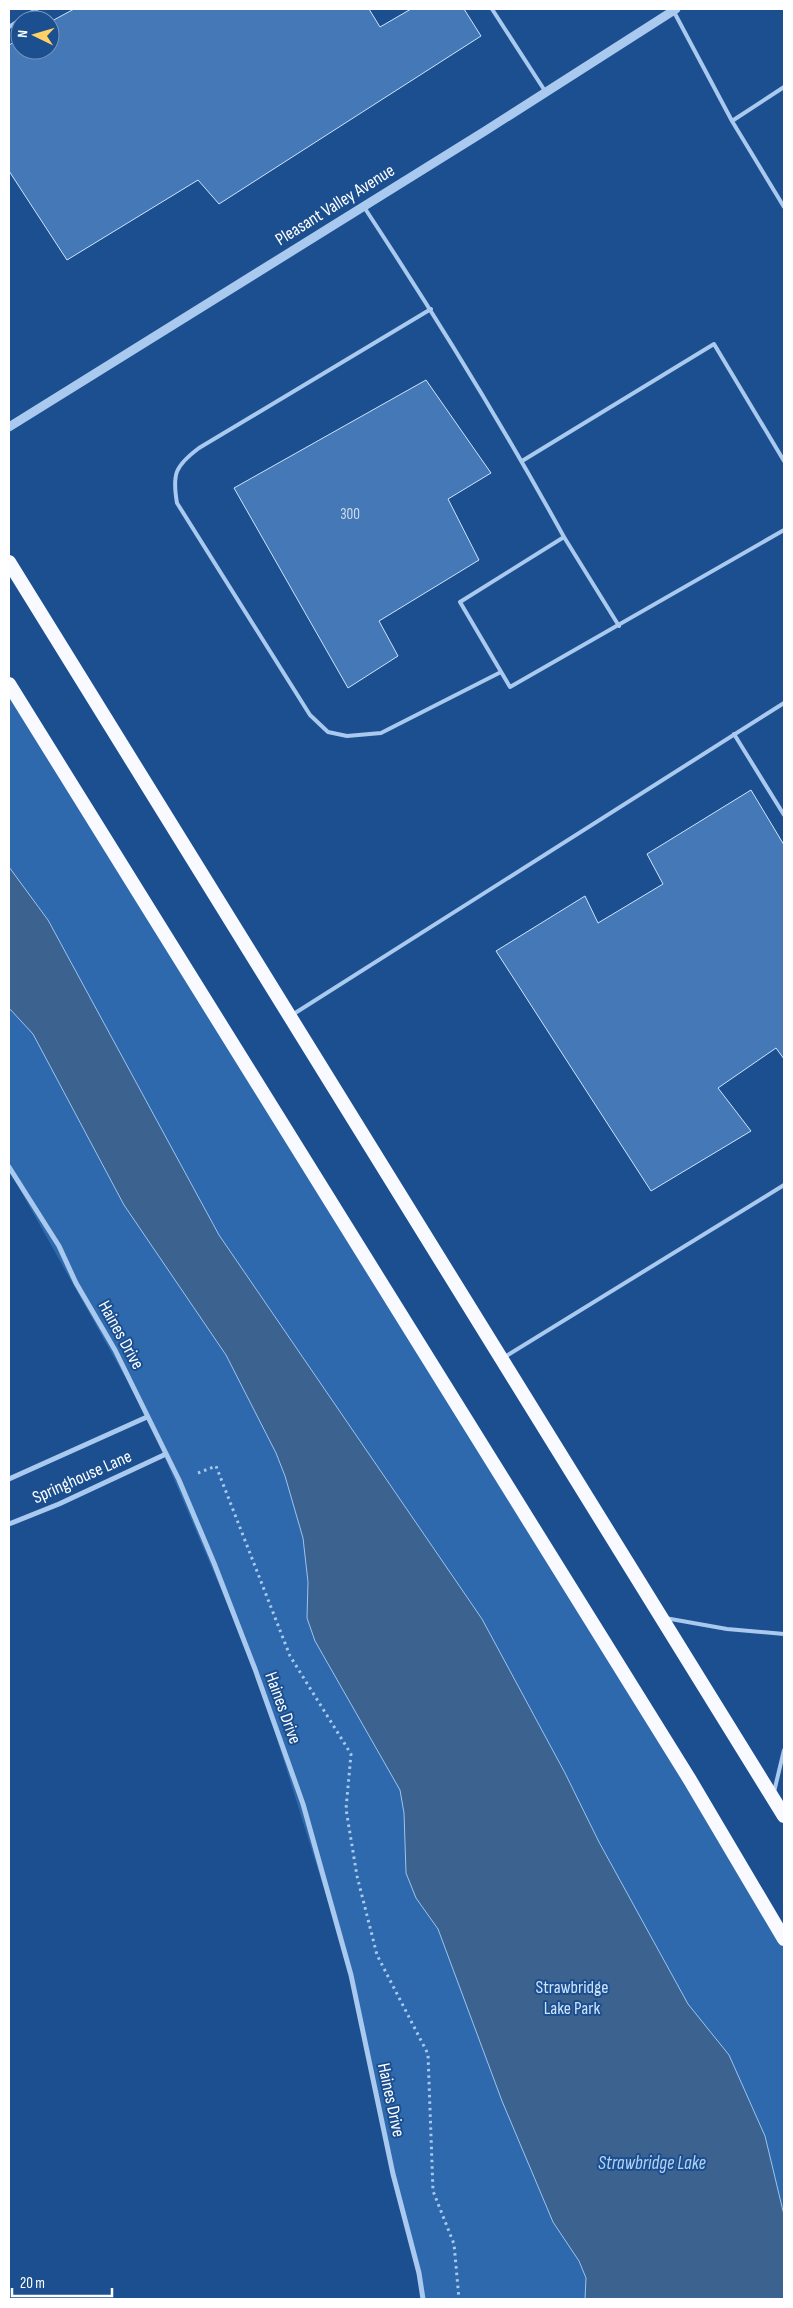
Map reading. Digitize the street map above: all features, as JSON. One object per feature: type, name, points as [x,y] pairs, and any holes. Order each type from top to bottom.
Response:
[{"type":"highway","points":[[9,562],[784,1816]]},
{"type":"highway","points":[[9,684],[685,1771],[784,1939]]},
{"type":"street","name":"Pleasant Valley Avenue","points":[[9,427],[364,207],[674,9]]},
{"type":"street","name":"Haines Drive","points":[[9,1167],[59,1246],[76,1282],[115,1350],[179,1480],[229,1600],[303,1804],[351,1975],[393,2174],[419,2273],[423,2299]]},
{"type":"street","name":"Springhouse Lane","points":[[9,1479],[147,1416]]},
{"type":"street","name":"Springhouse Lane","points":[[9,1524],[59,1504],[166,1454]]},
{"type":"lane","points":[[9,27],[38,9]]},
{"type":"lane","points":[[492,9],[545,92]]},
{"type":"lane","points":[[674,9],[732,121],[784,207]]},
{"type":"lane","points":[[732,121],[784,87]]},
{"type":"lane","points":[[364,207],[431,309],[618,626]]},
{"type":"lane","points":[[431,309],[199,448],[181,462],[173,481],[177,503],[310,715],[328,732],[348,736],[381,733],[501,672]]},
{"type":"lane","points":[[522,461],[714,344],[784,461]]},
{"type":"lane","points":[[564,537],[460,602],[510,687],[784,530]]},
{"type":"lane","points":[[290,1016],[784,703]]},
{"type":"lane","points":[[734,734],[784,815]]},
{"type":"lane","points":[[502,1359],[784,1185]]},
{"type":"lane","points":[[662,1618],[727,1629],[784,1634]]},
{"type":"lane","points":[[772,1797],[784,1750]]},
{"type":"path","points":[[179,1480],[216,1466],[290,1656],[350,1754],[346,1809],[357,1876],[377,1955],[428,2054],[433,2191],[454,2244],[459,2299]]},
{"type":"green space","name":"Strawbridge Lake Park","points":[[9,684],[784,1939],[784,2299],[422,2299],[351,1975],[255,1669],[147,1416],[9,1170]]},
{"type":"water","name":"Strawbridge Lake","points":[[9,867],[48,920],[219,1235],[482,1619],[565,1773],[599,1842],[688,2004],[729,2055],[765,2136],[784,2215],[784,2299],[585,2299],[586,2278],[579,2261],[553,2222],[502,2101],[438,1929],[416,1898],[406,1873],[404,1813],[400,1790],[315,1641],[307,1618],[308,1582],[303,1538],[285,1476],[276,1453],[226,1355],[124,1205],[33,1034],[9,1008]]},
{"type":"building","points":[[74,9],[369,9],[380,27],[411,9],[464,9],[481,36],[219,204],[198,180],[67,260],[9,171],[9,45],[10,60],[60,60],[60,17]]},
{"type":"building","points":[[426,380],[491,473],[448,499],[479,560],[379,621],[398,656],[348,688],[234,488]]},
{"type":"building","points":[[751,790],[784,845],[784,1059],[776,1048],[718,1088],[751,1131],[651,1191],[496,951],[585,896],[598,923],[663,884],[647,854]]}]
